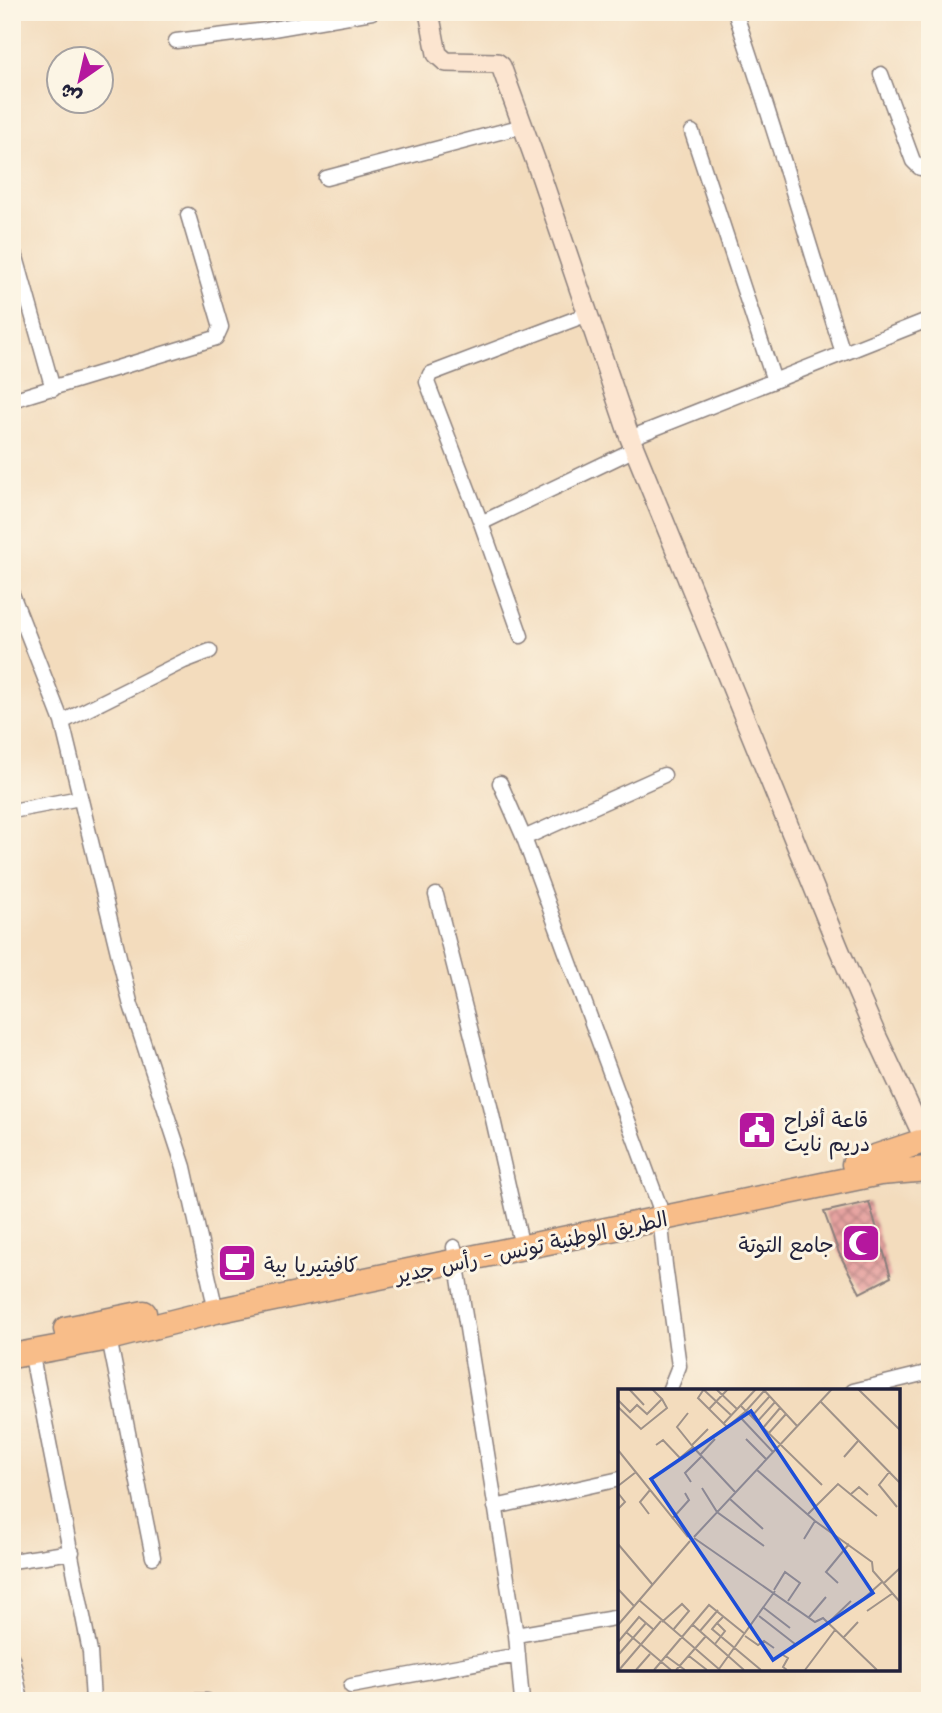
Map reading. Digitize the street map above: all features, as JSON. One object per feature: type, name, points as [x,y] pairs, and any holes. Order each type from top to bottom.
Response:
[{"type":"highway","points":[[924,1136],[919,1157],[929,1170]]},
{"type":"highway","name":"الطريق الوطنية تونس - رأس جدير","points":[[19,1349],[215,1305],[661,1212],[853,1164],[924,1136]]},
{"type":"highway","name":"الطريق الوطنية تونس - رأس جدير","points":[[455,1254],[519,1234],[880,1173],[929,1170]]},
{"type":"highway","name":"الطريق الوطنية تونس - رأس جدير","points":[[19,1349],[109,1338],[215,1305]]},
{"type":"street","points":[[176,41],[372,12]]},
{"type":"street","points":[[429,12],[440,59],[446,62],[496,63],[501,66],[632,444],[839,949],[924,1136]]},
{"type":"street","points":[[735,12],[770,114],[798,213],[843,353]]},
{"type":"street","points":[[881,74],[913,161],[920,168],[930,168]]},
{"type":"street","points":[[326,177],[523,126]]},
{"type":"street","points":[[692,132],[774,381]]},
{"type":"street","points":[[12,400],[216,338],[221,327],[188,215]]},
{"type":"street","points":[[16,257],[53,389]]},
{"type":"street","points":[[521,636],[427,382],[429,375],[588,314]]},
{"type":"street","points":[[481,523],[632,444],[774,381],[930,319]]},
{"type":"street","points":[[12,594],[62,722],[130,1002],[184,1167],[215,1305]]},
{"type":"street","points":[[62,722],[184,661],[210,651]]},
{"type":"street","points":[[524,838],[664,775]]},
{"type":"street","points":[[500,783],[524,838],[661,1212],[665,1265],[679,1366],[670,1389]]},
{"type":"street","points":[[12,811],[80,798]]},
{"type":"street","points":[[436,895],[519,1234]]},
{"type":"street","points":[[455,1254],[516,1635],[523,1701]]},
{"type":"street","points":[[109,1338],[153,1557]]},
{"type":"street","points":[[19,1349],[72,1552],[90,1651],[93,1701]]},
{"type":"street","points":[[861,1389],[930,1372]]},
{"type":"street","points":[[495,1507],[618,1479]]},
{"type":"street","points":[[12,1562],[72,1552]]},
{"type":"street","points":[[516,1635],[618,1617]]},
{"type":"street","points":[[351,1686],[518,1654]]},
{"type":"street","points":[[12,1658],[13,1675],[21,1701]]},
{"type":"street","points":[[192,1701],[207,1701]]},
{"type":"building","points":[[869,1202],[891,1277],[860,1293],[839,1253],[824,1212]]},
{"type":"place","name":"قاعة أفراح دريم نايت","points":[[757,1130]]},
{"type":"place","name":"جامع التوتة","points":[[861,1243]]},
{"type":"place","name":"كافيتيريا بية","points":[[237,1263]]}]
